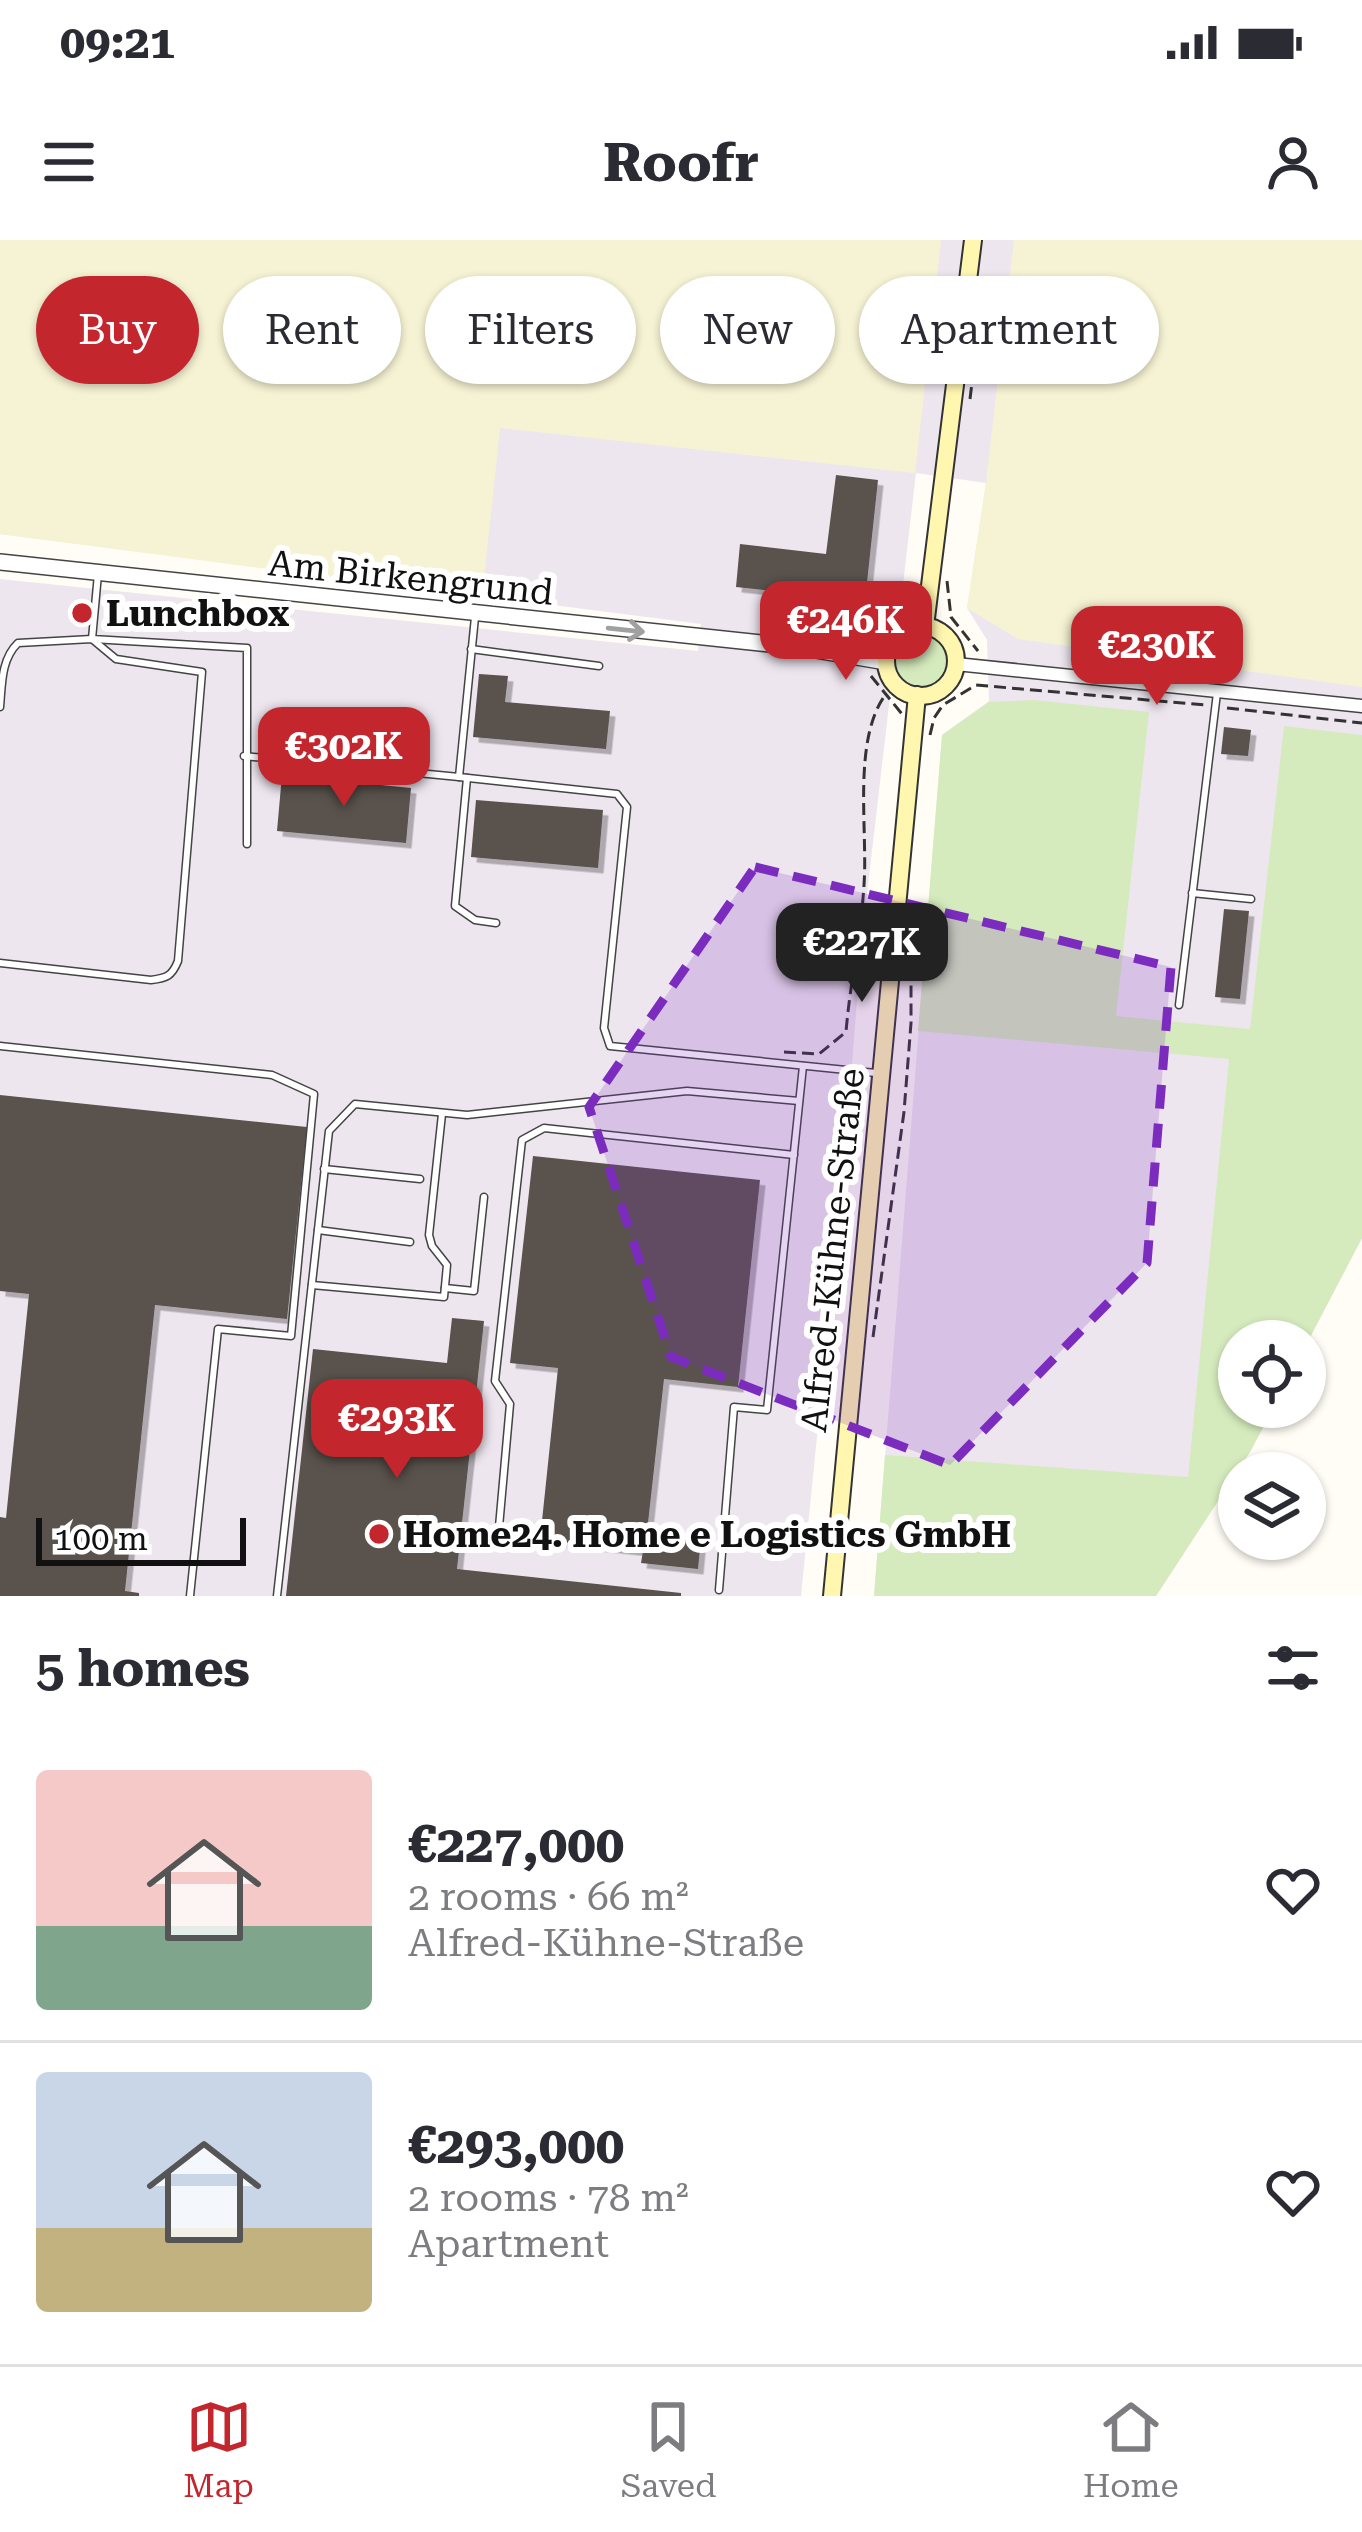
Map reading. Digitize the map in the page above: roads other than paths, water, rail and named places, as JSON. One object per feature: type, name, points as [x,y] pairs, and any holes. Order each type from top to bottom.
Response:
[{"type":"main road","points":[[925,626],[973,240]]},
{"type":"main road","points":[[925,626],[948,639],[956,664],[943,688],[916,695],[895,684],[884,647],[904,630],[925,626]]},
{"type":"main road","name":"Alfred-Kühne-Straße","points":[[832,1596],[916,695]]},
{"type":"street","name":"Am Birkengrund","points":[[0,562],[816,649],[884,647]]},
{"type":"street","points":[[956,664],[1362,706]]},
{"type":"lane","points":[[92,639],[98,574]]},
{"type":"lane","points":[[475,614],[455,906],[475,920],[496,923]]},
{"type":"lane","points":[[0,963],[151,980],[167,978],[178,961],[202,672],[116,659],[92,639]]},
{"type":"lane","points":[[0,707],[4,664],[18,643],[92,639],[247,648],[247,844]]},
{"type":"lane","points":[[471,650],[599,666]]},
{"type":"lane","points":[[1179,1005],[1217,691]]},
{"type":"lane","points":[[244,756],[617,794],[627,807],[604,1028],[610,1046],[883,1074]]},
{"type":"lane","points":[[1192,892],[1251,899]]},
{"type":"lane","points":[[0,1046],[272,1075],[314,1094],[291,1336],[218,1329],[190,1596]]},
{"type":"lane","points":[[719,1590],[734,1407],[767,1410],[803,1066]]},
{"type":"lane","points":[[278,1596],[328,1131],[355,1104],[467,1115],[687,1091],[799,1101]]},
{"type":"lane","points":[[312,1285],[444,1298],[447,1265],[429,1235],[442,1114]]},
{"type":"lane","points":[[499,1527],[510,1404],[495,1381],[522,1140],[544,1128],[794,1155]]},
{"type":"lane","points":[[324,1168],[420,1179]]},
{"type":"lane","points":[[445,1288],[474,1291],[484,1197]]},
{"type":"lane","points":[[318,1230],[410,1242]]},
{"type":"place","name":"Lunchbox","points":[[82,613]]},
{"type":"place","name":"Home24. Home e Logistics GmbH","points":[[379,1534]]}]
